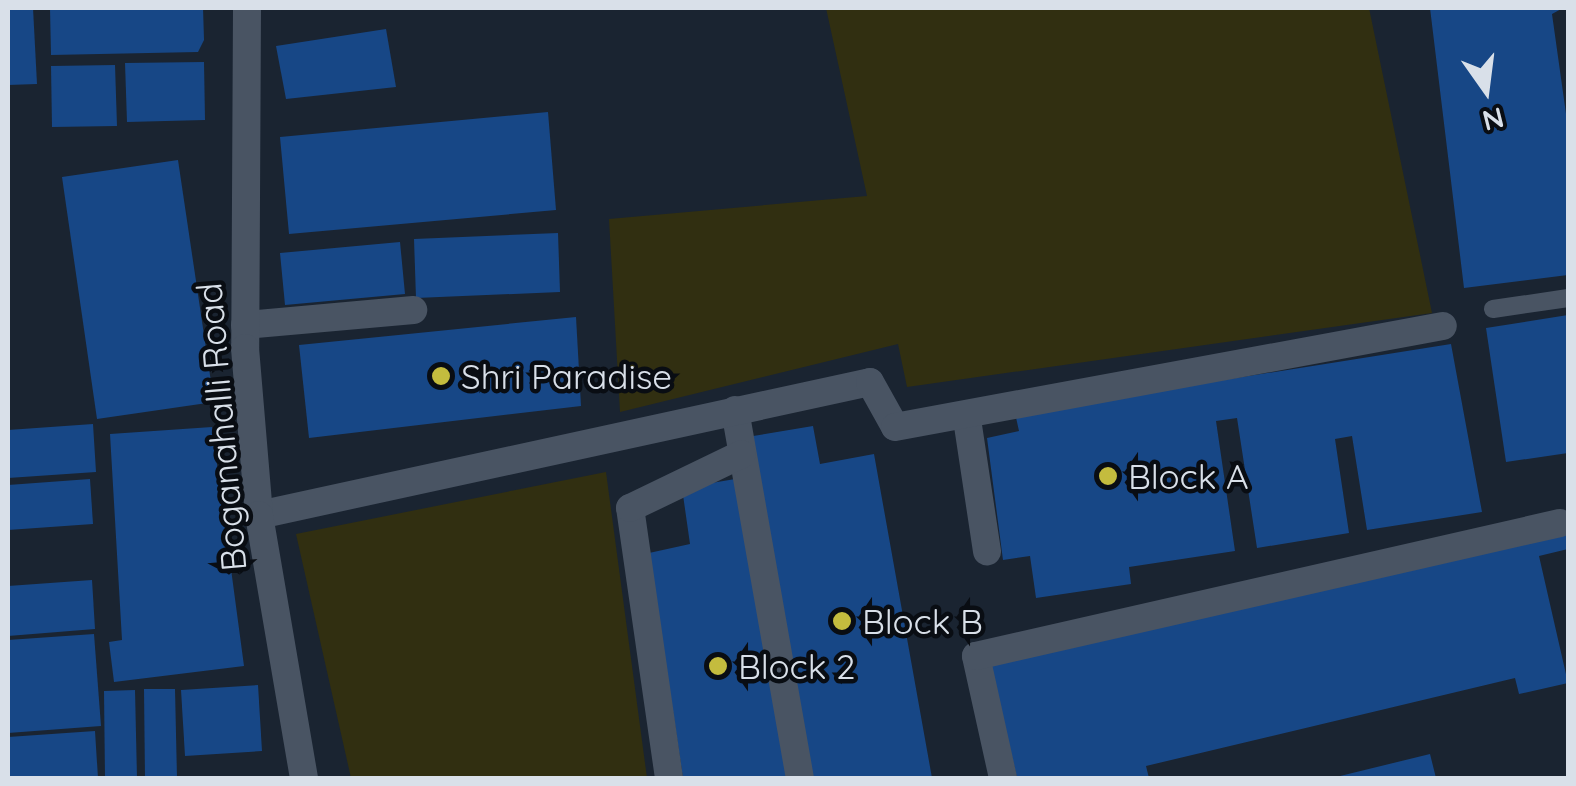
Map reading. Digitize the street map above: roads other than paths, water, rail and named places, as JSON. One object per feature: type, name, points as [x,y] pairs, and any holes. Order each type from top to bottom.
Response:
[{"type":"street","name":"Boganahalli Road","points":[[247,8],[245,325],[259,515],[304,778]]},
{"type":"street","points":[[245,325],[413,310]]},
{"type":"street","points":[[259,515],[870,382],[888,425],[966,420],[1443,326]]},
{"type":"street","points":[[735,410],[800,778]]},
{"type":"street","points":[[966,420],[987,552]]},
{"type":"street","points":[[669,778],[630,508],[742,454]]},
{"type":"street","points":[[1003,778],[976,656],[1560,522]]},
{"type":"lane","points":[[1493,309],[1568,298]]},
{"type":"place","name":"Shri Paradise","points":[[441,376]]},
{"type":"place","name":"Block A","points":[[1108,476]]},
{"type":"place","name":"Block B","points":[[842,621]]},
{"type":"place","name":"Block 2","points":[[718,666]]}]
